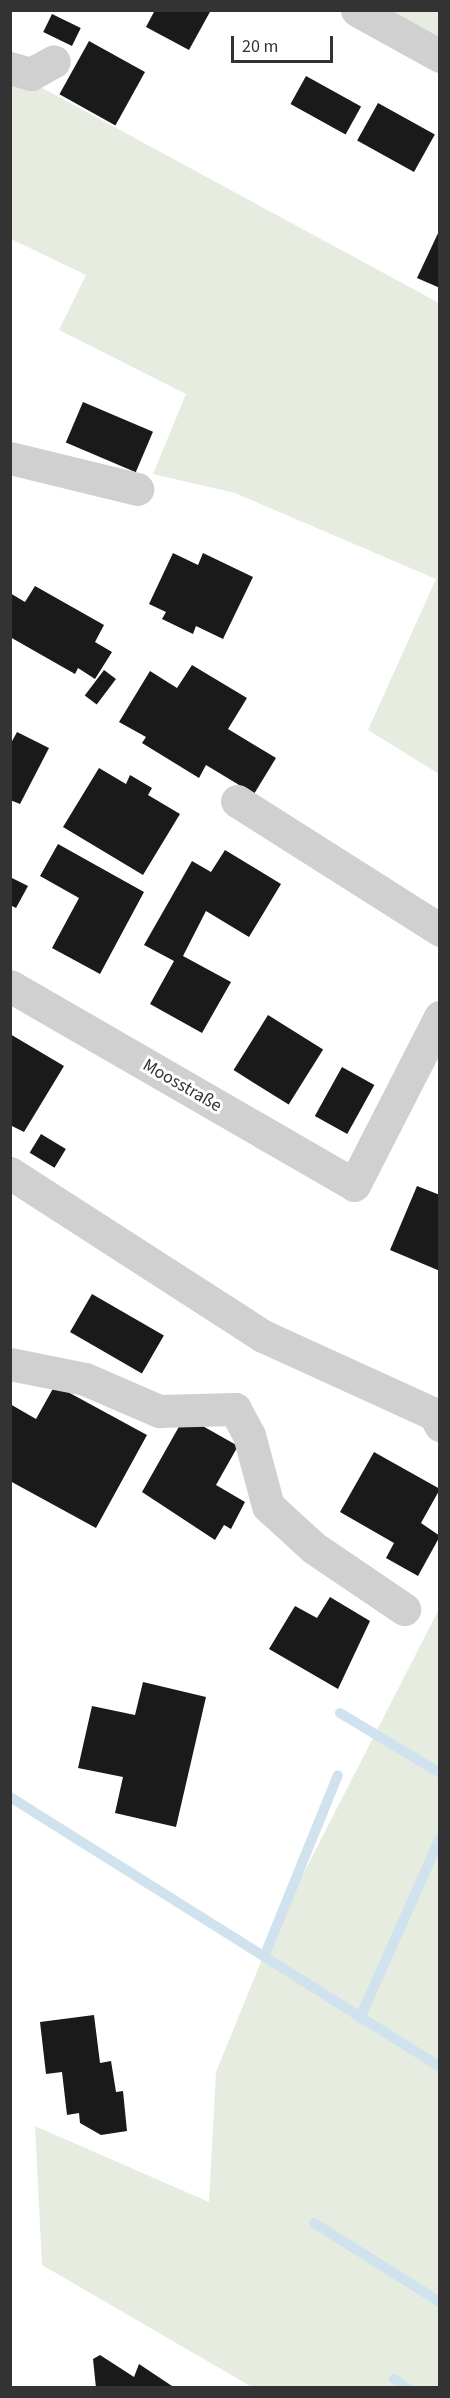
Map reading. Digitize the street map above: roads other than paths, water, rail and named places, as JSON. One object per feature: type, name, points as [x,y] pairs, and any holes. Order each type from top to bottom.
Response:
[{"type":"street","points":[[357,10],[440,56]]},
{"type":"street","points":[[10,68],[31,74],[54,62]]},
{"type":"street","points":[[10,458],[137,489]]},
{"type":"street","points":[[237,801],[440,930]]},
{"type":"street","name":"Moosstraße","points":[[10,986],[354,1185],[440,1017]]},
{"type":"street","points":[[10,1173],[262,1336],[438,1415]]},
{"type":"street","points":[[10,1364],[85,1378],[159,1412],[235,1409],[249,1435],[268,1506],[314,1548],[404,1609]]},
{"type":"waterway","points":[[340,1713],[440,1773]]},
{"type":"waterway","points":[[264,1957],[338,1775]]},
{"type":"waterway","points":[[10,1797],[440,2067]]},
{"type":"waterway","points":[[360,2018],[440,1838]]},
{"type":"waterway","points":[[314,2223],[440,2302]]},
{"type":"waterway","points":[[394,2379],[407,2388]]}]
